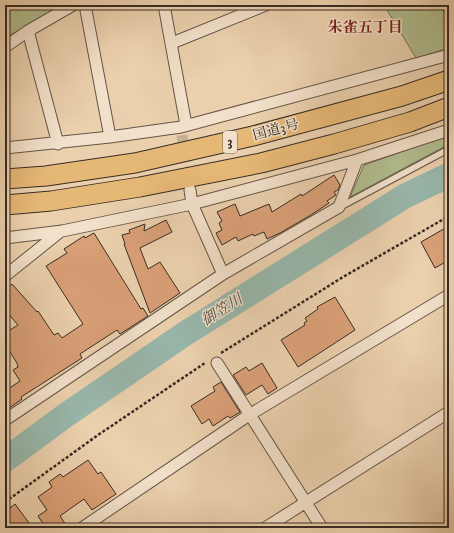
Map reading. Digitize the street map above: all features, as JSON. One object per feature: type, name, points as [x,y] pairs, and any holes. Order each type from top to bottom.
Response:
[{"type":"highway","name":"国道3号","points":[[5,179],[46,176],[135,163],[253,136],[402,96],[449,80]]},
{"type":"highway","name":"国道3号","points":[[5,205],[51,201],[140,187],[261,163],[410,122],[449,107]]},
{"type":"street","points":[[5,47],[28,31],[73,5]]},
{"type":"street","points":[[85,5],[110,137]]},
{"type":"street","points":[[164,5],[172,43],[183,129]]},
{"type":"street","points":[[172,43],[266,5]]},
{"type":"street","points":[[28,31],[58,144]]},
{"type":"street","points":[[5,148],[58,144],[183,129],[449,55]]},
{"type":"street","points":[[5,238],[62,231],[192,204],[357,160],[449,130]]},
{"type":"street","points":[[5,420],[223,274],[339,207],[357,160]]},
{"type":"street","points":[[190,190],[192,204],[223,274]]},
{"type":"street","points":[[5,276],[62,231]]},
{"type":"street","points":[[82,528],[249,415],[449,295]]},
{"type":"street","points":[[217,363],[322,528]]},
{"type":"street","points":[[265,528],[449,412]]},
{"type":"lane","points":[[339,207],[449,149]]},
{"type":"green space","points":[[5,5],[63,5],[5,38]]},
{"type":"green space","points":[[384,5],[440,5],[449,21],[449,48],[416,58]]},
{"type":"green space","points":[[449,135],[449,144],[350,197],[364,165]]},
{"type":"building","points":[[334,175],[340,185],[338,190],[334,192],[336,195],[327,201],[329,203],[311,215],[267,239],[264,232],[254,236],[253,234],[238,241],[236,237],[222,245],[216,233],[222,230],[219,223],[222,221],[217,212],[235,204],[240,216],[269,204],[272,212],[301,194],[302,196]]},
{"type":"building","points":[[166,220],[172,232],[140,248],[148,269],[160,262],[180,293],[150,313],[122,235],[130,233],[129,230],[145,224],[144,231]]},
{"type":"building","points":[[449,226],[449,260],[435,268],[421,242]]},
{"type":"building","points":[[94,233],[141,309],[143,308],[148,316],[120,334],[117,330],[80,354],[82,358],[21,397],[22,399],[5,411],[5,391],[20,381],[13,370],[18,367],[17,363],[5,344],[5,333],[18,325],[5,310],[5,290],[12,284],[37,312],[38,311],[54,335],[58,333],[62,338],[83,324],[46,266],[67,253],[64,249],[84,236],[85,238]]},
{"type":"building","points":[[335,297],[355,330],[298,367],[281,340],[305,325],[304,323],[307,321],[305,318],[318,309],[317,307]]},
{"type":"building","points":[[262,363],[277,388],[268,394],[262,385],[246,395],[233,375],[246,367],[249,371]]},
{"type":"building","points":[[221,382],[240,412],[230,418],[228,416],[213,426],[209,419],[202,424],[191,406],[215,391],[213,387]]},
{"type":"building","points":[[88,460],[98,474],[101,472],[116,494],[92,510],[84,499],[60,516],[68,528],[46,528],[38,516],[47,510],[38,497],[52,487],[49,482],[60,474],[63,477]]},
{"type":"building","points":[[15,504],[29,523],[23,528],[5,528],[5,512]]},
{"type":"waterway","name":"御笠川","points":[[5,460],[66,415],[186,333],[405,196],[449,175]]},
{"type":"tunnel","points":[[182,135],[188,182]]},
{"type":"district","name":"朱雀五丁目","points":[[365,27]]}]
